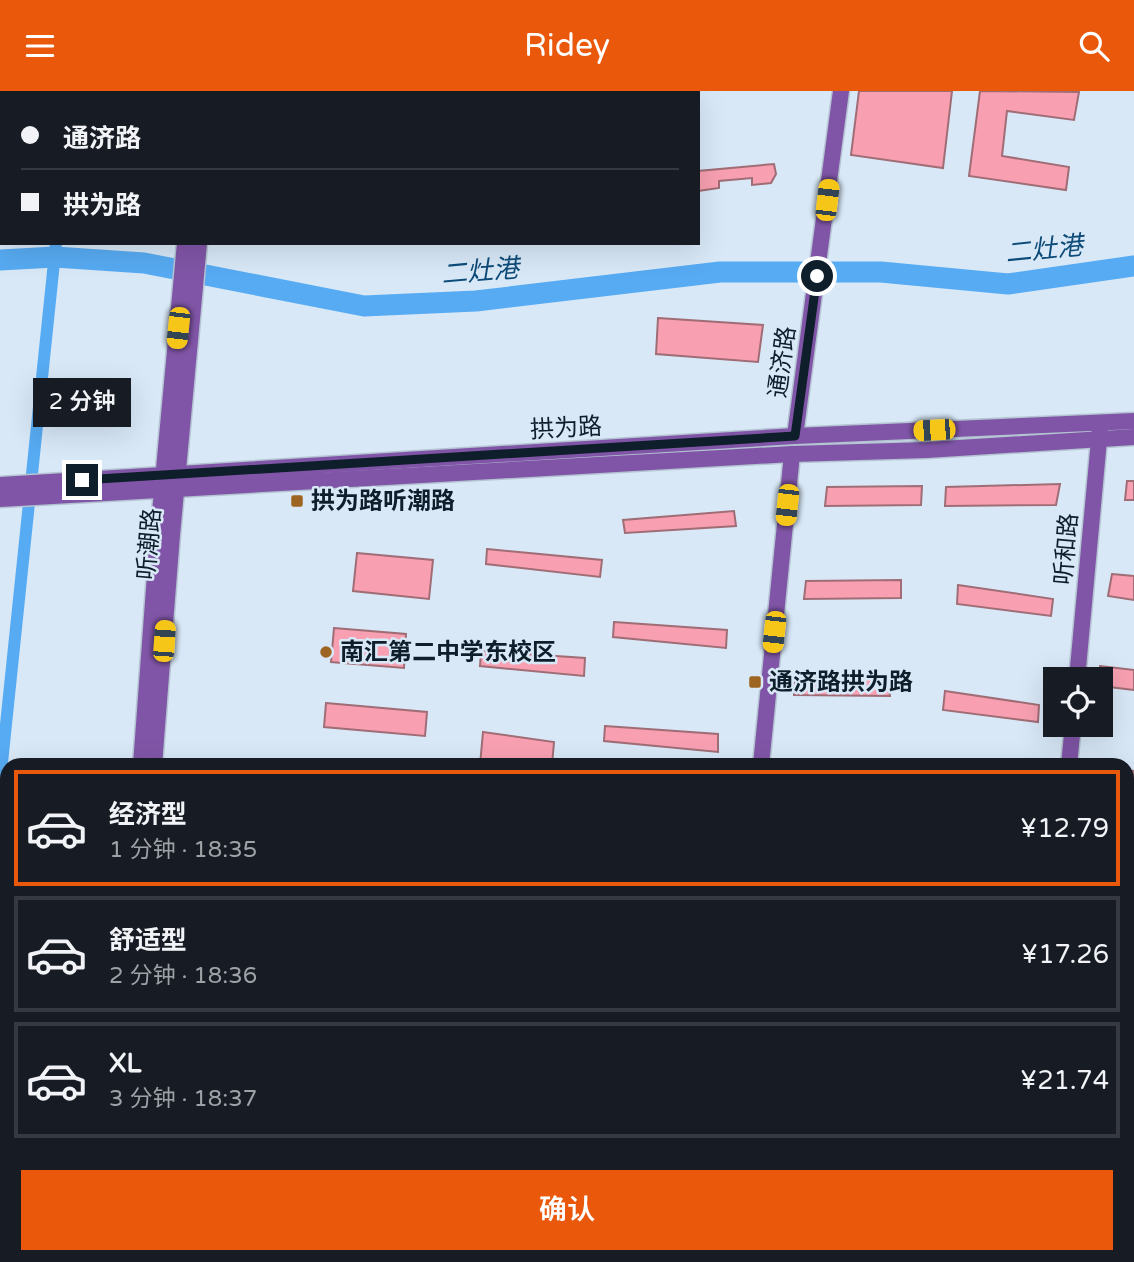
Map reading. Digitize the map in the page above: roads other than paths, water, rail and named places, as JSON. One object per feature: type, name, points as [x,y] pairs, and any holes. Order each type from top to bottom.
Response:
[{"type":"main road","name":"通济路","points":[[795,436],[841,91]]},
{"type":"main road","name":"听潮路","points":[[185,245],[187,304]]},
{"type":"main road","name":"听潮路","points":[[142,758],[187,304],[199,245]]},
{"type":"main road","name":"拱为路","points":[[1,492],[170,482],[926,450],[1100,431],[1134,421]]},
{"type":"main road","name":"拱为路","points":[[170,482],[261,468],[795,436],[1100,431],[1134,437]]},
{"type":"main road","name":"听和路","points":[[1078,667],[1100,431]]},
{"type":"main road","name":"通济路","points":[[762,758],[792,454]]},
{"type":"main road","name":"听潮路","points":[[154,758],[170,482]]},
{"type":"main road","points":[[1070,758],[1072,737]]},
{"type":"street","name":"通济路","points":[[792,454],[795,436]]},
{"type":"waterway","points":[[2,758],[56,245]]},
{"type":"waterway","name":"二灶港","points":[[0,260],[55,257],[144,263],[364,306],[476,301],[720,272],[881,272],[1008,284],[1134,266]]},
{"type":"place","name":"拱为路听潮路","points":[[297,501]]},
{"type":"place","name":"南汇第二中学东校区","points":[[326,652]]},
{"type":"place","name":"通济路拱为路","points":[[755,682]]}]
